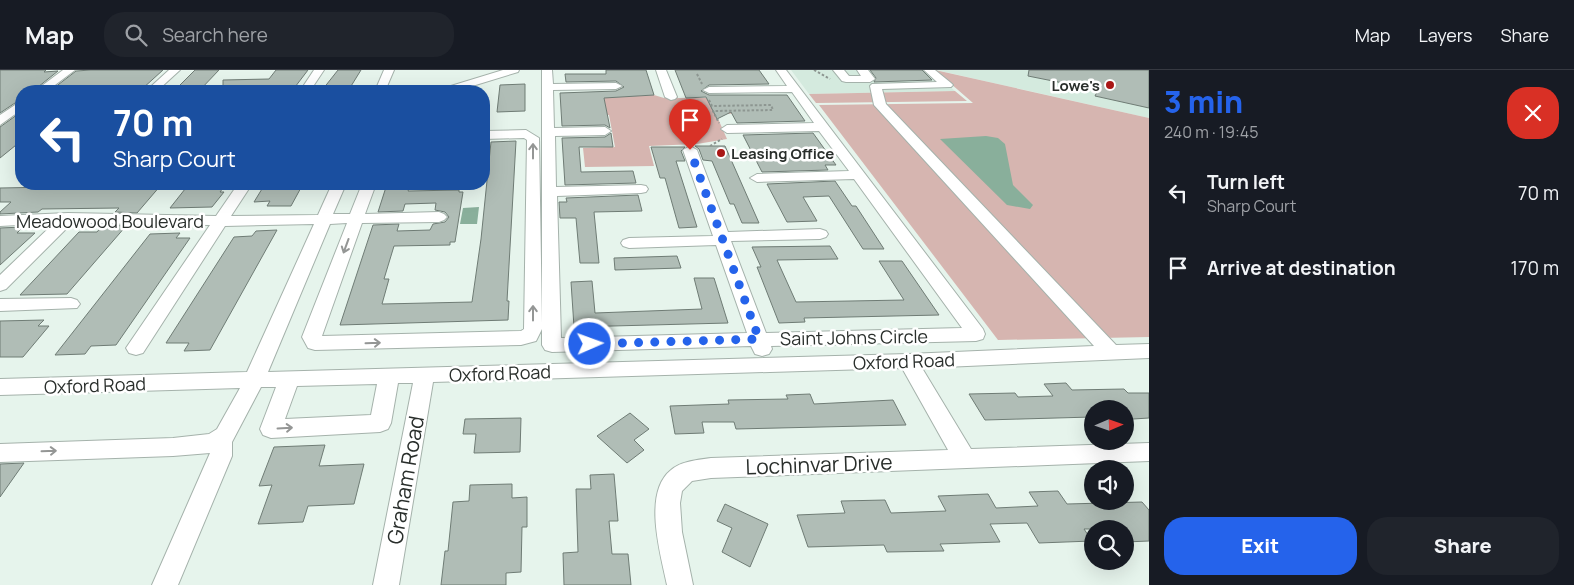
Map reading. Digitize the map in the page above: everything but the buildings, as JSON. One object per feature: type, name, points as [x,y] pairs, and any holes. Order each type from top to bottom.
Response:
[{"type":"street","points":[[49,85],[70,70]]},
{"type":"street","points":[[157,85],[175,70]]},
{"type":"street","points":[[309,85],[319,70]]},
{"type":"street","points":[[383,85],[389,70]]},
{"type":"street","points":[[465,85],[514,70]]},
{"type":"street","points":[[661,70],[675,97]]},
{"type":"street","points":[[781,70],[976,334],[991,358]]},
{"type":"street","points":[[838,70],[846,79],[903,86],[947,85],[929,70]]},
{"type":"street","points":[[862,70],[873,82],[880,105],[1112,352]]},
{"type":"street","points":[[892,75],[903,86]]},
{"type":"street","points":[[552,371],[552,244],[548,192],[549,132],[547,78],[616,86]]},
{"type":"street","points":[[707,92],[794,89]]},
{"type":"street","points":[[0,121],[15,110]]},
{"type":"street","points":[[725,132],[822,127]]},
{"type":"street","points":[[549,132],[605,131]]},
{"type":"street","points":[[367,190],[312,337],[315,343],[520,338],[529,336],[533,329],[533,138],[526,134],[490,135]]},
{"type":"street","points":[[693,147],[722,238],[768,365]]},
{"type":"street","points":[[757,178],[858,175]]},
{"type":"street","points":[[548,192],[640,189]]},
{"type":"street","points":[[136,348],[241,190]]},
{"type":"street","points":[[0,453],[164,447],[214,442],[225,435],[254,380],[337,190]]},
{"type":"street","name":"Meadowood Boulevard","points":[[0,221],[68,218],[221,221],[439,217]]},
{"type":"street","points":[[0,285],[68,218]]},
{"type":"street","points":[[629,243],[820,234]]},
{"type":"street","points":[[0,305],[71,304]]},
{"type":"street","name":"Saint Johns Circle","points":[[552,345],[976,334]]},
{"type":"street","name":"Oxford Road","points":[[0,387],[908,361],[1149,351]]},
{"type":"street","points":[[908,361],[965,459]]},
{"type":"street","name":"Graham Road","points":[[386,585],[424,376]]},
{"type":"street","points":[[289,379],[271,429],[380,423],[389,377]]},
{"type":"street","points":[[165,585],[220,456],[221,438]]},
{"type":"street","name":"Lochinvar Drive","points":[[680,585],[668,518],[668,495],[675,480],[687,472],[710,468],[1149,452]]},
{"type":"path","points":[[697,74],[712,106],[770,105],[774,110],[713,111],[725,132],[710,146]]},
{"type":"path","points":[[675,97],[693,147]]},
{"type":"shaded area","points":[[791,70],[930,70],[955,91],[809,94]]},
{"type":"shaded area","points":[[935,70],[1149,118],[1149,337],[998,340],[819,105],[973,103]]},
{"type":"shaded area","points":[[936,70],[1149,70],[1149,118]]},
{"type":"shaded area","points":[[955,91],[967,101],[816,103],[809,94]]},
{"type":"shaded area","points":[[654,95],[664,98],[709,98],[774,113],[716,114],[727,139],[697,144],[649,146],[654,166],[585,167],[583,148],[615,147],[609,115],[585,115],[583,98]]},
{"type":"shaded area","points":[[986,136],[998,138],[1005,144],[1013,185],[1033,205],[1030,209],[1007,205],[940,139]]},
{"type":"shaded area","points":[[479,207],[477,224],[460,224],[463,208]]},
{"type":"place","name":"Lowe's","points":[[1110,85]]},
{"type":"place","name":"Leasing Office","points":[[721,153]]},
{"type":"route","points":[[590,344],[759,339],[690,150]]}]
